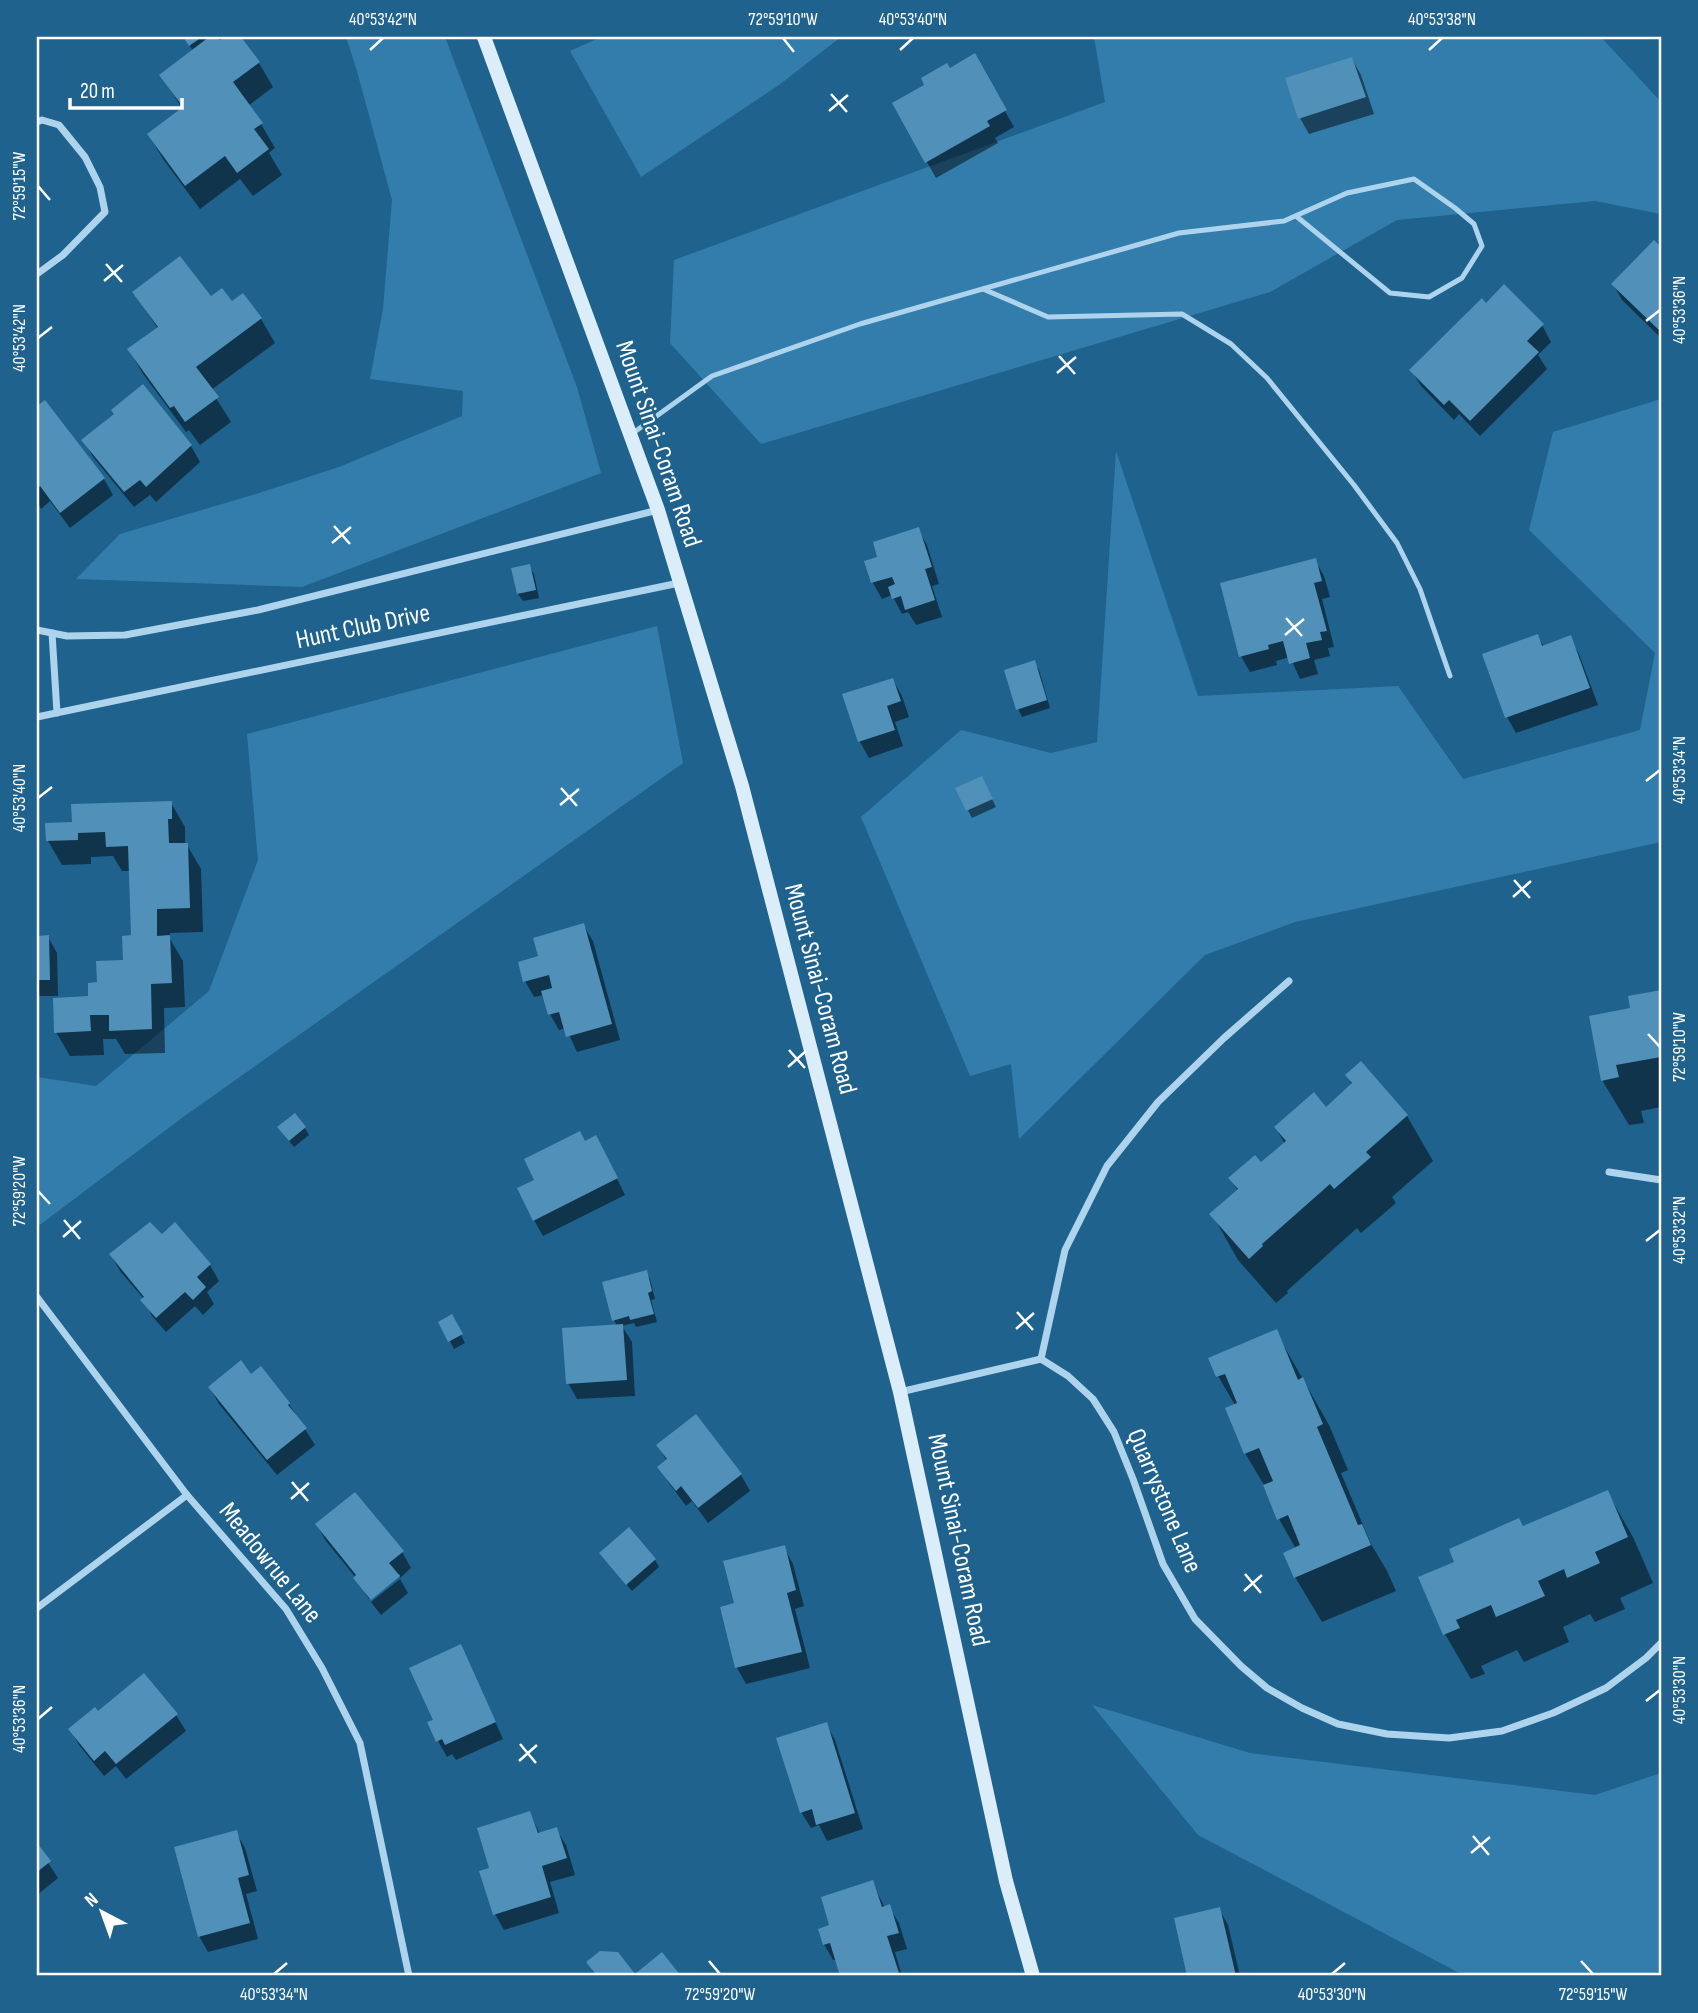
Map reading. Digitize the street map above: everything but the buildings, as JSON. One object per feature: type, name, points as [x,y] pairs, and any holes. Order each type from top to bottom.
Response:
[{"type":"main road","name":"Mount Sinai-Coram Road","points":[[484,37],[658,510],[742,786],[901,1392],[1006,1881],[1033,1976]]},
{"type":"street","points":[[37,122],[42,120],[59,125],[85,157],[100,187],[105,212],[63,256],[37,274]]},
{"type":"street","name":"Hunt Club Drive","points":[[37,630],[67,636],[125,635],[258,610],[658,510]]},
{"type":"street","name":"Hunt Club Drive","points":[[37,717],[679,583]]},
{"type":"street","points":[[52,633],[57,713]]},
{"type":"street","points":[[901,1392],[1041,1359],[1065,1250],[1107,1166],[1158,1102],[1224,1038],[1289,981]]},
{"type":"street","points":[[1609,1172],[1661,1180]]},
{"type":"street","name":"Meadowrue Lane","points":[[37,1297],[187,1495],[286,1609],[322,1668],[360,1743],[409,1976]]},
{"type":"street","name":"Quarrystone Lane","points":[[1041,1359],[1068,1376],[1093,1399],[1114,1432],[1163,1564],[1195,1619],[1241,1666],[1267,1688],[1302,1708],[1338,1724],[1387,1734],[1449,1738],[1502,1731],[1553,1713],[1606,1688],[1646,1658],[1661,1643]]},
{"type":"street","points":[[37,1608],[187,1495]]},
{"type":"lane","points":[[630,435],[712,376],[860,324],[1179,233],[1284,222],[1296,216],[1347,193],[1414,179],[1474,225],[1482,246],[1462,278],[1429,297],[1390,293],[1296,216]]},
{"type":"lane","points":[[983,289],[1048,317],[1182,314],[1231,344],[1267,378],[1354,485],[1397,543],[1420,589],[1450,676]]},
{"type":"shaded area","points":[[346,37],[445,37],[577,387],[601,473],[302,587],[76,579],[120,534],[339,467],[462,416],[463,391],[370,379],[383,309],[392,200]]},
{"type":"shaded area","points":[[601,37],[841,37],[779,85],[641,177],[570,51]]},
{"type":"shaded area","points":[[1094,37],[1601,37],[1661,102],[1661,214],[1595,201],[1397,220],[1270,292],[761,444],[670,343],[674,260],[1105,102]]},
{"type":"shaded area","points":[[1661,399],[1661,842],[1295,922],[1205,955],[1019,1139],[1011,1064],[970,1076],[861,817],[961,730],[1051,753],[1097,742],[1116,451],[1198,696],[1398,686],[1463,779],[1640,730],[1655,653],[1529,530],[1553,432]]},
{"type":"shaded area","points":[[657,626],[683,763],[186,1115],[37,1227],[37,1077],[96,1086],[209,991],[258,860],[247,734]]},
{"type":"shaded area","points":[[1092,1705],[1250,1753],[1595,1795],[1661,1773],[1661,1976],[1465,1976],[1198,1835]]}]
